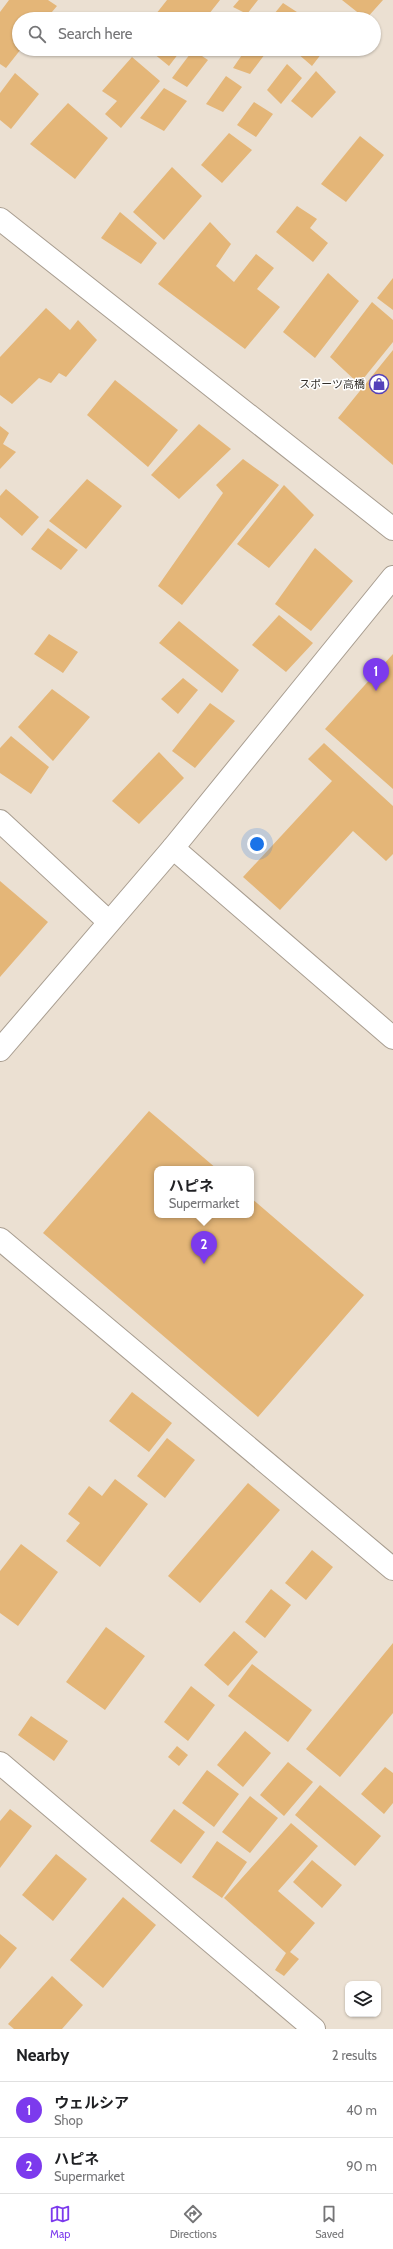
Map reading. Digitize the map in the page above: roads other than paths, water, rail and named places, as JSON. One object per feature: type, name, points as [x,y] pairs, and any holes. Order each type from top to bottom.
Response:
[{"type":"street","points":[[0,219],[393,529]]},
{"type":"street","points":[[0,1050],[173,848],[393,577]]},
{"type":"street","points":[[0,821],[109,922]]},
{"type":"street","points":[[173,848],[393,1038]]},
{"type":"street","points":[[0,1240],[393,1569]]},
{"type":"street","points":[[0,1763],[314,2029]]},
{"type":"place","name":"スポーツ高橋","points":[[379,384]]},
{"type":"place","name":"ウェルシア","points":[[376,691]]},
{"type":"place","name":"ハピネ","points":[[204,1264]]}]
